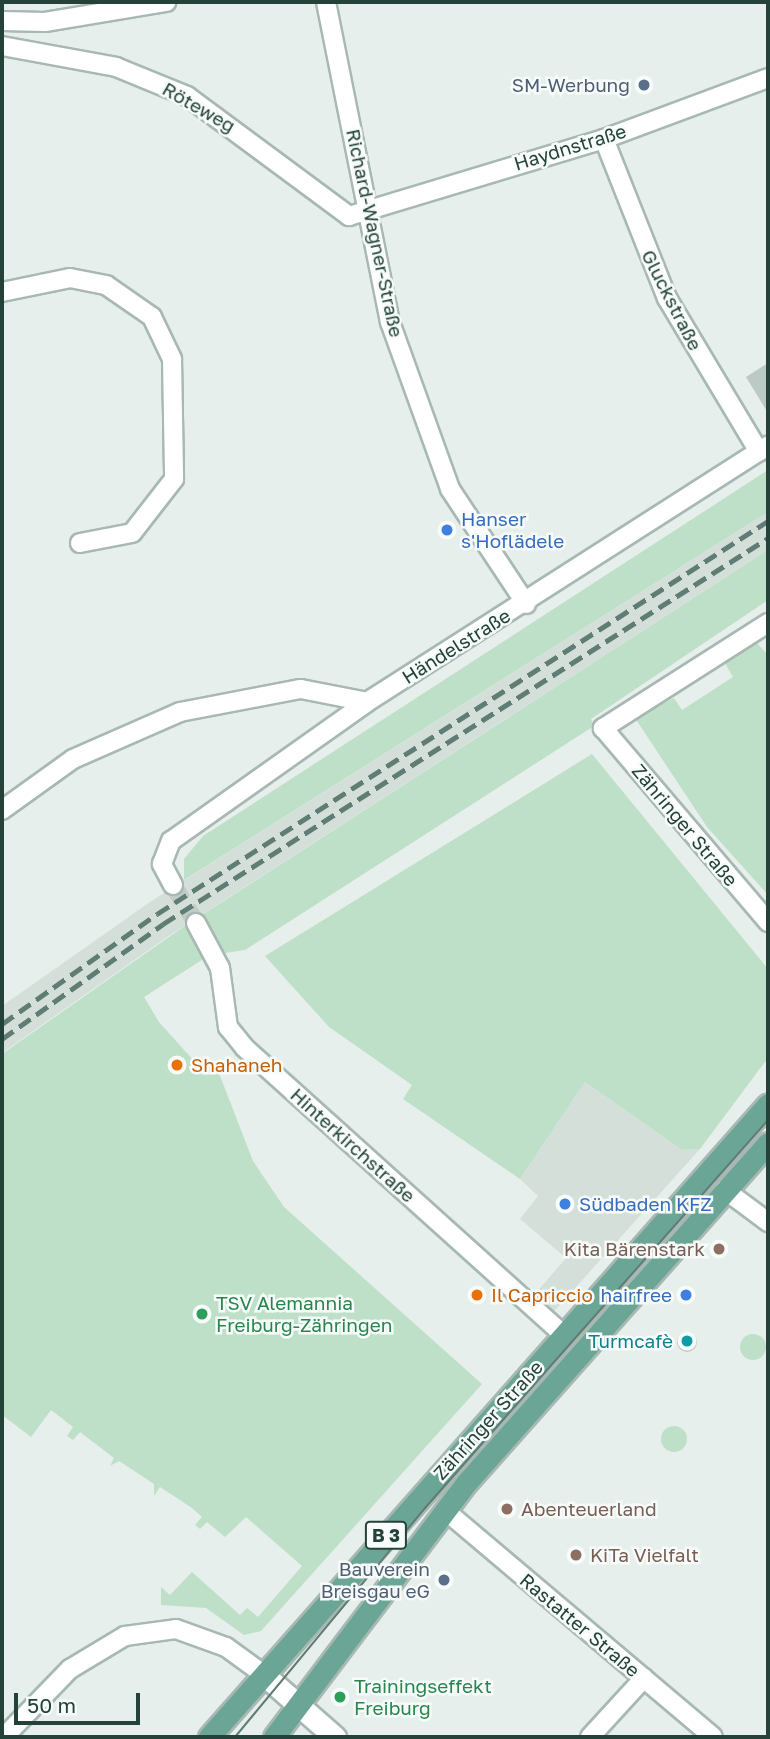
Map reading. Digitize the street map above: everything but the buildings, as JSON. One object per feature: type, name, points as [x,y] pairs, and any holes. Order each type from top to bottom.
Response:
[{"type":"main road","name":"Zähringer Straße","points":[[209,1737],[768,1104]]},
{"type":"main road","name":"Zähringer Straße","points":[[274,1737],[521,1417],[768,1143]]},
{"type":"street","points":[[2,21],[45,22],[166,2]]},
{"type":"street","name":"Richard-Wagner-Straße","points":[[326,2],[369,206],[390,322],[450,489],[526,604]]},
{"type":"street","name":"Röteweg","points":[[2,46],[64,54],[152,81],[242,132],[349,216],[369,206]]},
{"type":"street","name":"Haydnstraße","points":[[369,206],[604,139],[768,78]]},
{"type":"street","name":"Gluckstraße","points":[[604,139],[667,298],[764,449]]},
{"type":"street","points":[[2,292],[70,278],[106,285],[152,317],[172,359],[174,479],[132,533],[80,543]]},
{"type":"street","name":"Händelstraße","points":[[173,885],[162,864],[171,841],[367,702],[526,604],[764,449]]},
{"type":"street","name":"Zähringer Straße","points":[[768,623],[603,728],[768,922]]},
{"type":"street","points":[[2,810],[73,759],[180,712],[301,689],[367,702]]},
{"type":"street","name":"Hinterkirchstraße","points":[[196,923],[220,968],[228,1027],[245,1048],[564,1335]]},
{"type":"street","points":[[725,1190],[768,1222]]},
{"type":"street","name":"Rastatter Straße","points":[[447,1512],[713,1737]]},
{"type":"street","points":[[4,1737],[70,1669],[125,1636],[176,1629],[226,1647],[299,1704],[335,1737]]},
{"type":"street","points":[[590,1737],[644,1678]]},
{"type":"shaded area","points":[[768,512],[768,550],[170,935],[2,1053],[2,1006],[150,902]]},
{"type":"shaded area","points":[[585,1082],[682,1150],[700,1149],[540,1327],[522,1309],[566,1258],[520,1219],[538,1196],[520,1179]]},
{"type":"green space","points":[[768,470],[768,512],[184,880],[184,859],[203,836]]},
{"type":"green space","points":[[768,550],[768,600],[591,719],[594,726],[245,950],[225,953],[202,915]]},
{"type":"green space","points":[[755,641],[768,655],[768,895],[707,827],[635,718],[674,698],[682,710],[733,677],[723,660]]},
{"type":"green space","points":[[592,754],[768,969],[768,1058],[700,1149],[682,1150],[585,1082],[520,1179],[403,1099],[412,1085],[329,1027],[265,956]]},
{"type":"green space","name":"TSV Alemannia Freiburg-Zähringen","points":[[186,925],[205,958],[144,997],[159,1022],[204,1072],[215,1063],[253,1161],[284,1207],[482,1384],[261,1631],[244,1635],[206,1608],[161,1605],[161,1587],[170,1595],[192,1572],[240,1615],[247,1608],[258,1617],[302,1566],[246,1517],[225,1537],[207,1522],[200,1529],[195,1525],[202,1517],[192,1508],[160,1487],[154,1496],[154,1484],[119,1461],[110,1466],[114,1458],[80,1432],[73,1440],[67,1436],[73,1427],[51,1410],[31,1437],[2,1415],[2,1054]]},
{"type":"green space","points":[[753,1334],[762,1338],[766,1347],[762,1356],[753,1360],[744,1356],[740,1347],[744,1338]]},
{"type":"green space","points":[[674,1426],[683,1430],[687,1439],[683,1448],[674,1452],[665,1448],[661,1439],[665,1430]]},
{"type":"tunnel","points":[[173,885],[196,923]]},
{"type":"tram line","points":[[235,1737],[425,1508],[768,1120]]},
{"type":"railway","points":[[2,1024],[157,914],[768,521]]},
{"type":"railway","points":[[2,1039],[163,924],[768,538]]},
{"type":"place","name":"SM-Werbung","points":[[644,85]]},
{"type":"place","name":"Hanser s'Hoflädele","points":[[447,530]]},
{"type":"place","name":"Shahaneh","points":[[177,1065]]},
{"type":"place","name":"Südbaden KFZ","points":[[565,1204]]},
{"type":"place","name":"Kita Bärenstark","points":[[719,1249]]},
{"type":"place","name":"Il Capriccio","points":[[477,1295]]},
{"type":"place","name":"hairfree","points":[[686,1295]]},
{"type":"place","name":"TSV Alemannia Freiburg-Zähringen","points":[[202,1314]]},
{"type":"place","name":"Turmcafè","points":[[687,1341]]},
{"type":"place","name":"Abenteuerland","points":[[507,1509]]},
{"type":"place","name":"KiTa Vielfalt","points":[[576,1555]]},
{"type":"place","name":"Bauverein Breisgau eG","points":[[444,1580]]},
{"type":"place","name":"Trainingseffekt Freiburg","points":[[340,1697]]}]
